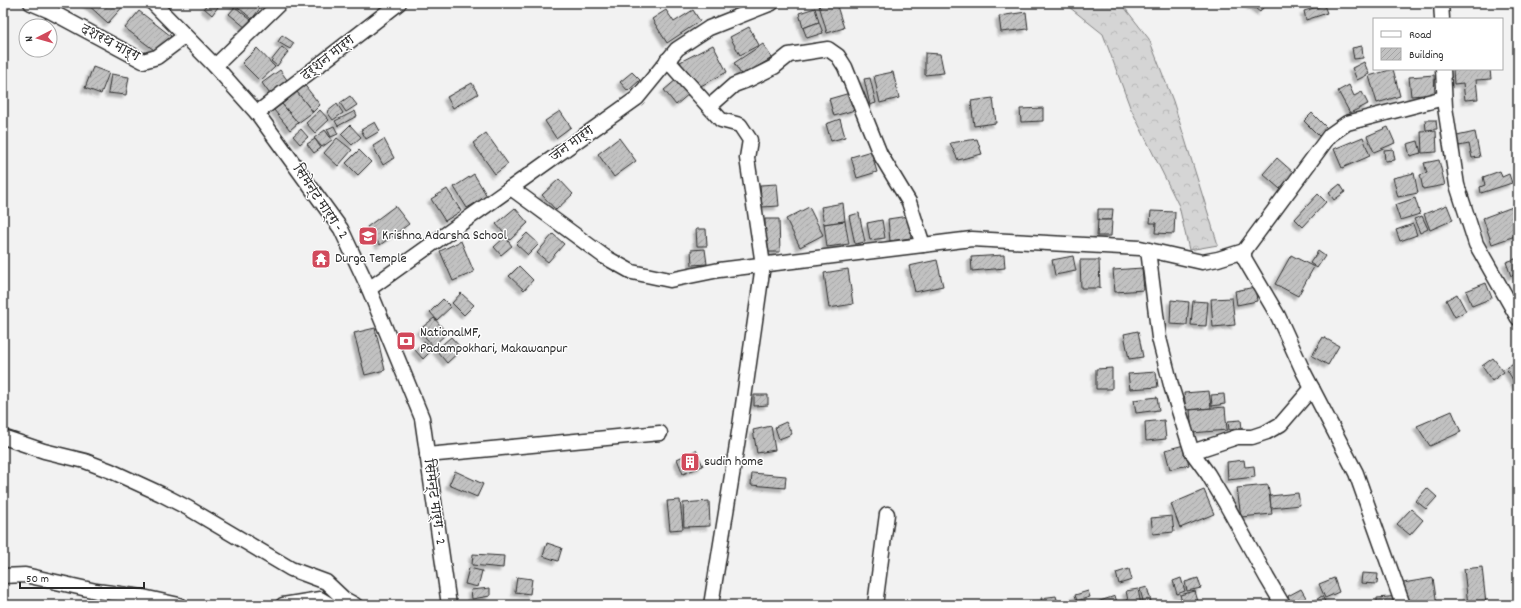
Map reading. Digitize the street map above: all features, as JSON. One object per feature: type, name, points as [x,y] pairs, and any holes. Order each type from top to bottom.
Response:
[{"type":"street","name":"दशरथ मार्ग","points":[[31,3],[50,11],[143,61],[157,58],[185,36]]},
{"type":"street","name":"सिमेन्ट मार्ग - 2","points":[[153,3],[215,66],[257,113],[341,229],[369,289],[422,418],[449,605]]},
{"type":"street","points":[[215,66],[280,3]]},
{"type":"street","name":"दर्शन मार्ग","points":[[257,113],[399,3]]},
{"type":"street","name":"जन मार्ग","points":[[369,289],[637,98],[677,49],[709,28],[772,3]]},
{"type":"street","points":[[1441,3],[1442,18]]},
{"type":"street","points":[[709,107],[734,85],[774,67],[790,55],[828,50],[833,51],[845,67],[880,154],[909,202],[923,245]]},
{"type":"street","points":[[667,60],[685,78],[694,92],[721,120],[740,125],[750,140],[747,158],[763,265],[740,426],[710,605]]},
{"type":"street","points":[[1443,70],[1444,98],[1457,185],[1476,244],[1518,318]]},
{"type":"street","points":[[511,188],[605,257],[632,272],[670,280],[719,270],[972,239],[1033,241],[1140,248],[1202,262],[1218,260],[1244,251],[1330,135],[1347,123],[1444,98]]},
{"type":"street","points":[[1148,250],[1159,338],[1174,396],[1192,452],[1208,474],[1226,504],[1283,605]]},
{"type":"street","points":[[1244,251],[1244,258],[1278,316],[1312,388],[1356,473],[1404,605]]},
{"type":"street","points":[[1192,452],[1237,437],[1252,437],[1267,432],[1281,424],[1312,388]]},
{"type":"street","points":[[427,455],[660,433]]},
{"type":"street","points":[[3,437],[44,451],[85,461],[161,494],[188,508],[291,569],[326,582],[344,599],[355,605]]},
{"type":"street","points":[[875,605],[887,514]]},
{"type":"street","points":[[3,576],[25,575],[96,591],[143,597],[179,605]]},
{"type":"street","points":[[283,605],[320,599],[330,605]]},
{"type":"green space","points":[[1064,3],[1121,3],[1149,39],[1173,101],[1218,245],[1189,250],[1179,206],[1130,107],[1103,34]]},
{"type":"building","points":[[86,3],[126,3],[108,23]]},
{"type":"building","points":[[208,3],[221,3],[212,15],[204,8]]},
{"type":"building","points":[[233,3],[264,3],[252,19]]},
{"type":"building","points":[[825,3],[836,3],[844,28],[827,33],[819,5]]},
{"type":"building","points":[[1248,3],[1266,3],[1260,12]]},
{"type":"building","points":[[1324,5],[1327,13],[1306,20],[1304,11]]},
{"type":"building","points":[[235,7],[251,20],[246,28],[229,14]]},
{"type":"building","points":[[815,8],[819,22],[803,28],[799,13]]},
{"type":"building","points":[[666,10],[674,22],[693,10],[700,21],[667,43],[652,19]]},
{"type":"building","points":[[139,11],[171,36],[158,53],[125,28]]},
{"type":"building","points":[[1026,12],[1028,29],[1001,32],[999,16]]},
{"type":"building","points":[[819,22],[823,33],[807,38],[803,28]]},
{"type":"building","points":[[749,27],[759,45],[740,55],[730,37]]},
{"type":"building","points":[[282,35],[294,43],[290,49],[278,42]]},
{"type":"building","points":[[763,44],[772,58],[742,76],[734,63]]},
{"type":"building","points":[[713,45],[727,72],[695,89],[680,62]]},
{"type":"building","points":[[1362,46],[1363,58],[1354,59],[1352,48]]},
{"type":"building","points":[[282,47],[288,52],[277,66],[271,61]]},
{"type":"building","points":[[257,48],[275,67],[260,81],[242,63]]},
{"type":"building","points":[[925,53],[940,54],[944,73],[925,75]]},
{"type":"building","points":[[1364,62],[1369,74],[1357,80],[1352,68]]},
{"type":"building","points":[[93,67],[109,73],[101,94],[85,88]]},
{"type":"building","points":[[280,70],[290,84],[272,97],[262,83]]},
{"type":"building","points":[[1393,70],[1400,96],[1377,103],[1369,76]]},
{"type":"building","points":[[1453,70],[1490,70],[1491,79],[1476,80],[1478,99],[1465,100],[1463,83],[1454,84]]},
{"type":"building","points":[[632,72],[640,80],[628,91],[620,82]]},
{"type":"building","points":[[893,72],[899,98],[880,103],[874,76]]},
{"type":"building","points":[[111,74],[129,77],[126,95],[108,93]]},
{"type":"building","points":[[1434,75],[1435,94],[1411,96],[1409,77]]},
{"type":"building","points":[[870,78],[876,103],[870,105],[864,79]]},
{"type":"building","points":[[677,79],[690,93],[676,105],[664,90]]},
{"type":"building","points":[[303,83],[320,105],[313,112],[295,90]]},
{"type":"building","points":[[472,83],[478,94],[453,108],[447,97]]},
{"type":"building","points":[[1349,85],[1354,96],[1362,92],[1368,104],[1350,113],[1338,91]]},
{"type":"building","points":[[297,92],[313,112],[298,123],[282,104]]},
{"type":"building","points":[[850,93],[855,110],[834,116],[829,99]]},
{"type":"building","points":[[350,96],[357,105],[346,112],[340,103]]},
{"type":"building","points":[[993,98],[996,123],[974,126],[971,101]]},
{"type":"building","points":[[282,104],[298,123],[290,130],[274,110]]},
{"type":"building","points":[[337,104],[343,113],[333,120],[327,112]]},
{"type":"building","points":[[1043,108],[1043,121],[1021,122],[1020,109]]},
{"type":"building","points":[[320,110],[329,120],[315,133],[306,123]]},
{"type":"building","points":[[355,111],[357,116],[338,126],[335,121]]},
{"type":"building","points":[[560,111],[571,127],[556,138],[545,121]]},
{"type":"building","points":[[1312,113],[1327,128],[1319,136],[1304,121]]},
{"type":"building","points":[[840,119],[845,137],[831,141],[826,124]]},
{"type":"building","points":[[1425,120],[1436,120],[1437,129],[1426,130]]},
{"type":"building","points":[[375,122],[380,131],[366,139],[361,130]]},
{"type":"building","points":[[350,125],[361,137],[352,145],[341,134]]},
{"type":"building","points":[[334,126],[338,134],[331,137],[327,129]]},
{"type":"building","points":[[1388,127],[1395,143],[1374,152],[1367,136]]},
{"type":"building","points":[[301,129],[308,137],[300,144],[293,136]]},
{"type":"building","points":[[325,130],[332,140],[322,147],[314,138]]},
{"type":"building","points":[[1436,131],[1437,152],[1422,153],[1421,132]]},
{"type":"building","points":[[1475,132],[1480,157],[1472,158],[1469,144],[1459,146],[1457,136]]},
{"type":"building","points":[[486,133],[508,164],[495,174],[473,143]]},
{"type":"building","points":[[1363,137],[1370,156],[1342,168],[1334,149]]},
{"type":"building","points":[[337,138],[352,150],[338,166],[324,153]]},
{"type":"building","points":[[619,138],[636,161],[614,177],[598,154]]},
{"type":"building","points":[[315,139],[321,148],[314,153],[307,144]]},
{"type":"building","points":[[384,139],[394,158],[383,165],[373,146]]},
{"type":"building","points":[[977,139],[982,154],[958,160],[950,143]]},
{"type":"building","points":[[1418,141],[1421,153],[1410,156],[1407,144]]},
{"type":"building","points":[[1393,149],[1395,160],[1385,161],[1384,150]]},
{"type":"building","points":[[359,150],[371,162],[358,175],[346,163]]},
{"type":"building","points":[[871,151],[877,172],[857,178],[851,157]]},
{"type":"building","points":[[1277,158],[1294,173],[1280,189],[1263,174]]},
{"type":"building","points":[[1439,160],[1445,185],[1423,189],[1420,175],[1427,173],[1424,163]]},
{"type":"building","points":[[1500,171],[1502,177],[1509,174],[1512,183],[1481,193],[1480,187],[1485,185],[1483,177]]},
{"type":"building","points":[[1414,173],[1418,193],[1398,197],[1393,178]]},
{"type":"building","points":[[474,174],[487,196],[467,208],[454,187]]},
{"type":"building","points":[[559,179],[573,194],[556,210],[542,195]]},
{"type":"building","points":[[777,184],[779,206],[762,207],[760,185]]},
{"type":"building","points":[[1340,184],[1345,192],[1334,200],[1329,193]]},
{"type":"building","points":[[447,189],[461,211],[445,221],[431,199]]},
{"type":"building","points":[[1318,194],[1326,202],[1303,227],[1295,219]]},
{"type":"building","points":[[1415,198],[1420,214],[1400,220],[1395,205]]},
{"type":"building","points":[[843,203],[845,221],[824,224],[821,207]]},
{"type":"building","points":[[1447,205],[1453,220],[1430,230],[1424,214]]},
{"type":"building","points":[[1518,205],[1518,235],[1492,244],[1483,218]]},
{"type":"building","points":[[395,206],[409,224],[380,245],[367,227]]},
{"type":"building","points":[[809,207],[823,235],[800,247],[786,219]]},
{"type":"building","points":[[515,208],[528,223],[510,240],[496,224]]},
{"type":"building","points":[[1098,209],[1113,209],[1112,220],[1098,220]]},
{"type":"building","points":[[1151,211],[1175,212],[1174,234],[1155,233],[1156,223],[1150,223]]},
{"type":"building","points":[[859,213],[865,242],[855,244],[849,216]]},
{"type":"building","points":[[908,216],[911,238],[890,241],[888,219]]},
{"type":"building","points":[[1422,216],[1428,229],[1420,233],[1414,219]]},
{"type":"building","points":[[765,219],[779,219],[780,252],[765,252]]},
{"type":"building","points":[[882,220],[885,238],[870,240],[867,223]]},
{"type":"building","points":[[1098,220],[1112,220],[1111,236],[1097,236]]},
{"type":"building","points":[[845,221],[849,244],[827,247],[824,224]]},
{"type":"building","points":[[1413,224],[1417,235],[1400,241],[1396,230]]},
{"type":"building","points":[[696,229],[706,229],[707,246],[697,246]]},
{"type":"building","points":[[527,233],[539,244],[528,255],[516,244]]},
{"type":"building","points":[[553,234],[564,244],[548,262],[537,253]]},
{"type":"building","points":[[505,237],[512,246],[501,255],[494,247]]},
{"type":"building","points":[[461,241],[474,272],[453,281],[440,251]]},
{"type":"building","points":[[705,249],[707,264],[692,265],[691,250]]},
{"type":"building","points":[[1318,251],[1325,256],[1317,268],[1310,263]]},
{"type":"building","points":[[1004,255],[1005,268],[972,271],[971,257]]},
{"type":"building","points":[[1291,255],[1314,267],[1298,296],[1275,284]]},
{"type":"building","points":[[1073,256],[1076,271],[1055,275],[1052,260]]},
{"type":"building","points":[[1518,258],[1518,274],[1511,276],[1506,262]]},
{"type":"building","points":[[937,260],[943,286],[915,292],[909,266]]},
{"type":"building","points":[[1080,260],[1099,260],[1100,288],[1081,288]]},
{"type":"building","points":[[519,266],[533,280],[524,290],[509,276]]},
{"type":"building","points":[[1142,268],[1144,290],[1115,292],[1113,270]]},
{"type":"building","points":[[848,269],[853,304],[829,308],[824,273]]},
{"type":"building","points":[[1486,283],[1492,298],[1472,306],[1466,291]]},
{"type":"building","points":[[1255,287],[1257,301],[1237,305],[1235,291]]},
{"type":"building","points":[[461,293],[474,305],[464,315],[452,303]]},
{"type":"building","points":[[1457,294],[1466,311],[1455,317],[1446,300]]},
{"type":"building","points":[[1232,298],[1235,325],[1213,327],[1211,299]]},
{"type":"building","points":[[443,299],[451,307],[437,320],[430,312]]},
{"type":"building","points":[[1171,300],[1189,302],[1187,325],[1170,324]]},
{"type":"building","points":[[1193,301],[1208,302],[1206,326],[1191,325]]},
{"type":"building","points":[[434,318],[447,333],[433,346],[419,330]]},
{"type":"building","points":[[375,328],[385,370],[365,375],[354,333]]},
{"type":"building","points":[[1138,331],[1143,357],[1129,359],[1124,334]]},
{"type":"building","points":[[451,337],[462,349],[447,363],[436,350]]},
{"type":"building","points":[[1323,337],[1339,346],[1328,365],[1312,356]]},
{"type":"building","points":[[425,341],[433,349],[423,359],[415,350]]},
{"type":"building","points":[[1493,358],[1504,372],[1492,381],[1482,366]]},
{"type":"building","points":[[1518,360],[1518,386],[1517,387],[1506,368]]},
{"type":"building","points":[[1112,368],[1112,389],[1096,389],[1096,369]]},
{"type":"building","points":[[1156,372],[1158,387],[1130,389],[1128,374]]},
{"type":"building","points":[[1209,391],[1211,408],[1186,410],[1184,393]]},
{"type":"building","points":[[1224,394],[1225,404],[1212,406],[1211,395]]},
{"type":"building","points":[[754,395],[768,395],[768,405],[754,406]]},
{"type":"building","points":[[1157,397],[1159,410],[1136,413],[1134,400]]},
{"type":"building","points":[[1225,407],[1227,430],[1192,433],[1190,410]]},
{"type":"building","points":[[1452,411],[1461,432],[1430,446],[1417,426]]},
{"type":"building","points":[[1164,420],[1166,439],[1146,441],[1145,422]]},
{"type":"building","points":[[1241,420],[1242,429],[1229,430],[1228,421]]},
{"type":"building","points":[[786,422],[792,434],[779,439],[775,427]]},
{"type":"building","points":[[771,426],[775,450],[757,453],[753,430]]},
{"type":"building","points":[[1184,445],[1189,465],[1170,469],[1165,450]]},
{"type":"building","name":"sudin home","points":[[696,450],[703,466],[683,474],[677,459]]},
{"type":"building","points":[[1244,460],[1245,467],[1254,466],[1255,477],[1228,480],[1227,462]]},
{"type":"building","points":[[455,471],[483,484],[477,497],[449,485]]},
{"type":"building","points":[[752,473],[786,476],[785,488],[751,485]]},
{"type":"building","points":[[1268,485],[1272,514],[1241,517],[1237,488]]},
{"type":"building","points":[[1427,488],[1437,497],[1426,509],[1416,501]]},
{"type":"building","points":[[1204,490],[1214,514],[1180,528],[1171,504]]},
{"type":"building","points":[[1298,493],[1300,505],[1271,508],[1270,496]]},
{"type":"building","points":[[680,500],[683,529],[670,530],[667,501]]},
{"type":"building","points":[[709,501],[710,526],[684,527],[683,503]]},
{"type":"building","points":[[1411,509],[1423,520],[1410,535],[1397,524]]},
{"type":"building","points":[[1172,516],[1174,532],[1153,534],[1151,518]]},
{"type":"building","points":[[547,543],[562,548],[558,561],[543,556]]},
{"type":"building","points":[[473,554],[504,556],[503,568],[472,565]]},
{"type":"building","points":[[1482,567],[1486,604],[1468,605],[1464,569]]},
{"type":"building","points":[[469,568],[482,571],[478,587],[465,584]]},
{"type":"building","points":[[1129,569],[1132,580],[1119,584],[1116,573]]},
{"type":"building","points":[[1362,573],[1378,574],[1377,584],[1361,583]]},
{"type":"building","points":[[517,577],[532,579],[530,594],[515,592]]},
{"type":"building","points":[[1181,578],[1185,591],[1177,594],[1173,581]]},
{"type":"building","points":[[1198,578],[1201,588],[1187,591],[1185,582]]},
{"type":"building","points":[[1334,578],[1339,592],[1325,598],[1319,584]]},
{"type":"building","points":[[1433,578],[1437,605],[1407,605],[1403,583]]},
{"type":"building","points":[[1147,587],[1152,605],[1144,605],[1140,589]]},
{"type":"building","points":[[490,588],[490,596],[472,599],[471,590]]},
{"type":"building","points":[[1138,589],[1141,605],[1129,605],[1126,591]]},
{"type":"building","points":[[1301,589],[1308,601],[1300,605],[1292,605],[1288,596]]},
{"type":"building","points":[[1088,591],[1090,597],[1077,601],[1075,595]]},
{"type":"building","points":[[1195,591],[1199,605],[1183,605],[1180,595]]},
{"type":"building","points":[[1056,596],[1058,603],[1042,605],[1041,598]]},
{"type":"building","points":[[1115,596],[1118,605],[1098,605],[1097,602]]},
{"type":"building","points":[[1322,596],[1327,605],[1308,605]]},
{"type":"building","points":[[1399,596],[1400,605],[1377,605],[1377,598]]},
{"type":"place","name":"Krishna Adarsha School","points":[[368,236]]},
{"type":"place","name":"Durga Temple","points":[[321,259]]},
{"type":"place","name":"NationalMF, Padampokhari, Makawanpur","points":[[406,341]]},
{"type":"place","name":"sudin home","points":[[690,462]]}]
